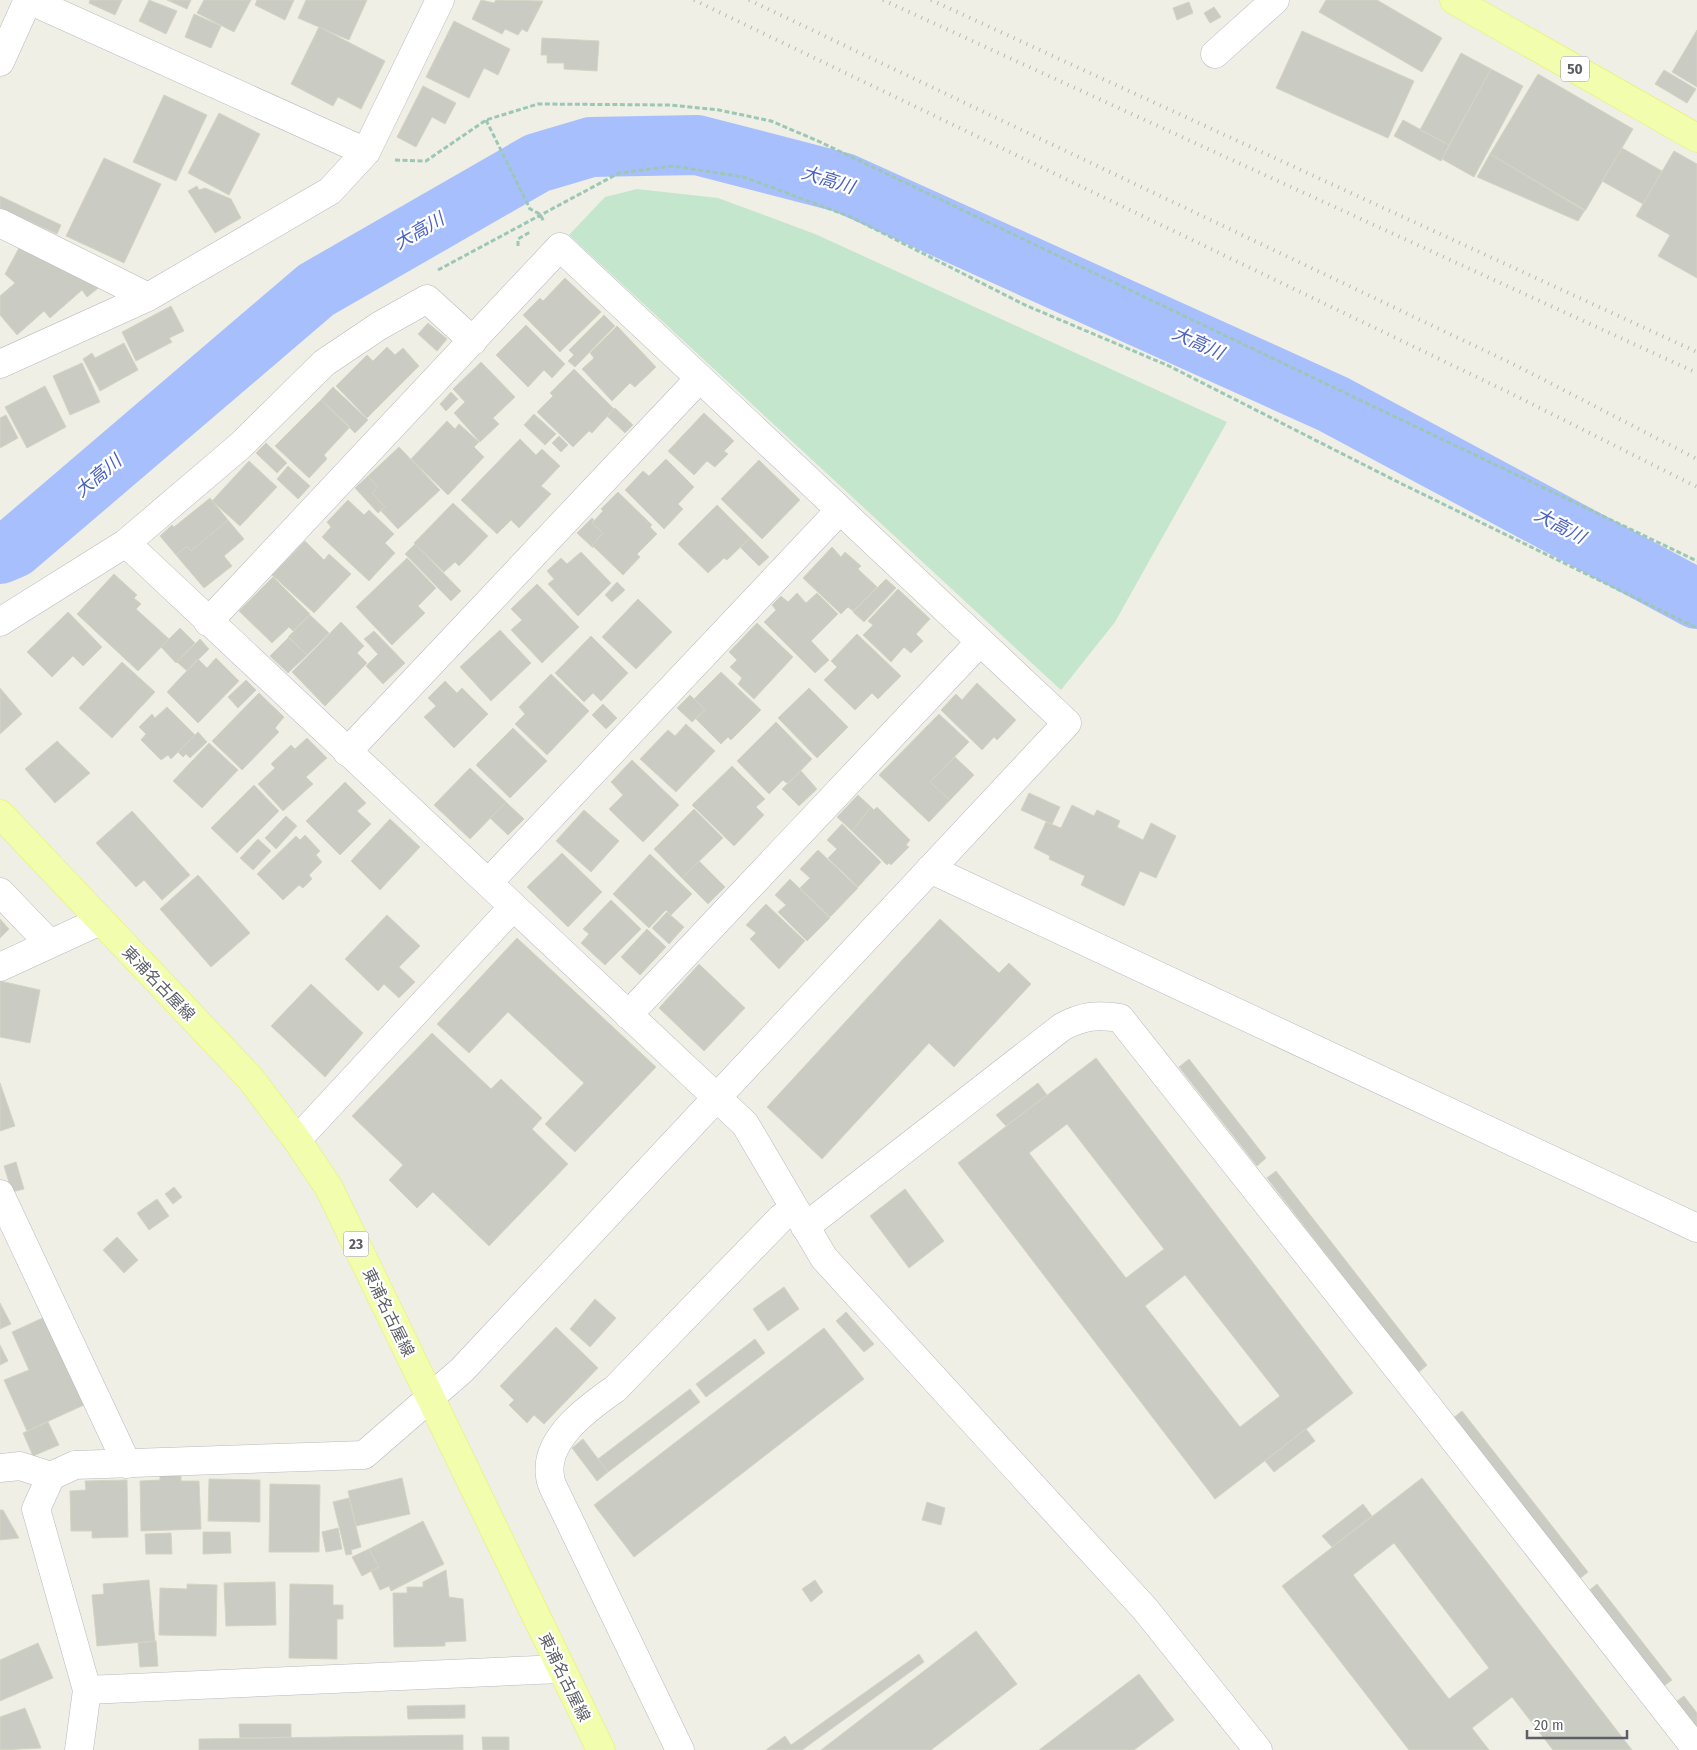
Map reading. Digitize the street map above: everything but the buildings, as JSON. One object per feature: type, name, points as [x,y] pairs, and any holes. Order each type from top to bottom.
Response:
[{"type":"main road","name":"50","points":[[1454,0],[1697,138]]},
{"type":"main road","name":"東浦名古屋線","points":[[0,814],[250,1078],[297,1140],[329,1188],[601,1750]]},
{"type":"street","points":[[0,62],[28,0],[366,152]]},
{"type":"street","points":[[0,364],[148,297],[330,191],[366,152],[440,0]]},
{"type":"street","points":[[1215,54],[1275,0]]},
{"type":"street","points":[[0,223],[148,297]]},
{"type":"street","points":[[79,1750],[87,1690],[36,1509],[51,1476],[75,1465],[364,1454],[431,1398],[469,1362],[1067,723],[560,247],[208,622]]},
{"type":"street","points":[[0,622],[126,543],[241,444],[324,362],[379,326],[427,299],[473,341]]},
{"type":"street","points":[[347,752],[700,380]]},
{"type":"street","points":[[488,884],[840,510]]},
{"type":"street","points":[[126,543],[745,1124],[824,1258],[1145,1609],[1258,1750]]},
{"type":"street","points":[[628,1014],[980,642]]},
{"type":"street","points":[[930,869],[1697,1228]]},
{"type":"street","points":[[0,892],[50,944]]},
{"type":"street","points":[[297,1140],[513,907]]},
{"type":"street","points":[[0,967],[100,921]]},
{"type":"street","points":[[680,1750],[549,1476],[552,1454],[564,1432],[586,1409],[615,1389],[781,1218],[799,1218],[1062,1027],[1074,1020],[1098,1014],[1120,1018],[1697,1750]]},
{"type":"street","points":[[0,1194],[127,1464]]},
{"type":"street","points":[[0,1468],[20,1466],[51,1476]]},
{"type":"street","points":[[87,1690],[562,1669]]},
{"type":"path","points":[[366,152],[399,161],[426,161],[486,120],[538,104],[670,105],[719,110],[771,121],[818,141],[1697,561]]},
{"type":"path","points":[[486,120],[530,210],[540,214],[544,223]]},
{"type":"path","points":[[436,270],[620,173],[673,166],[744,177],[851,217],[1026,305],[1169,366],[1396,482],[1697,628]]},
{"type":"green space","points":[[637,189],[718,198],[815,234],[1227,422],[1115,622],[1061,690],[569,235],[605,197]]},
{"type":"waterway","name":"大高川","points":[[0,554],[14,548],[316,290],[537,163],[591,147],[697,145],[844,183],[1333,404],[1697,599]]},
{"type":"railway","points":[[694,0],[1510,393],[1697,487]]},
{"type":"railway","points":[[749,0],[1517,366],[1697,459]]},
{"type":"railway","points":[[883,0],[1697,373]]},
{"type":"railway","points":[[931,0],[1697,352]]}]
